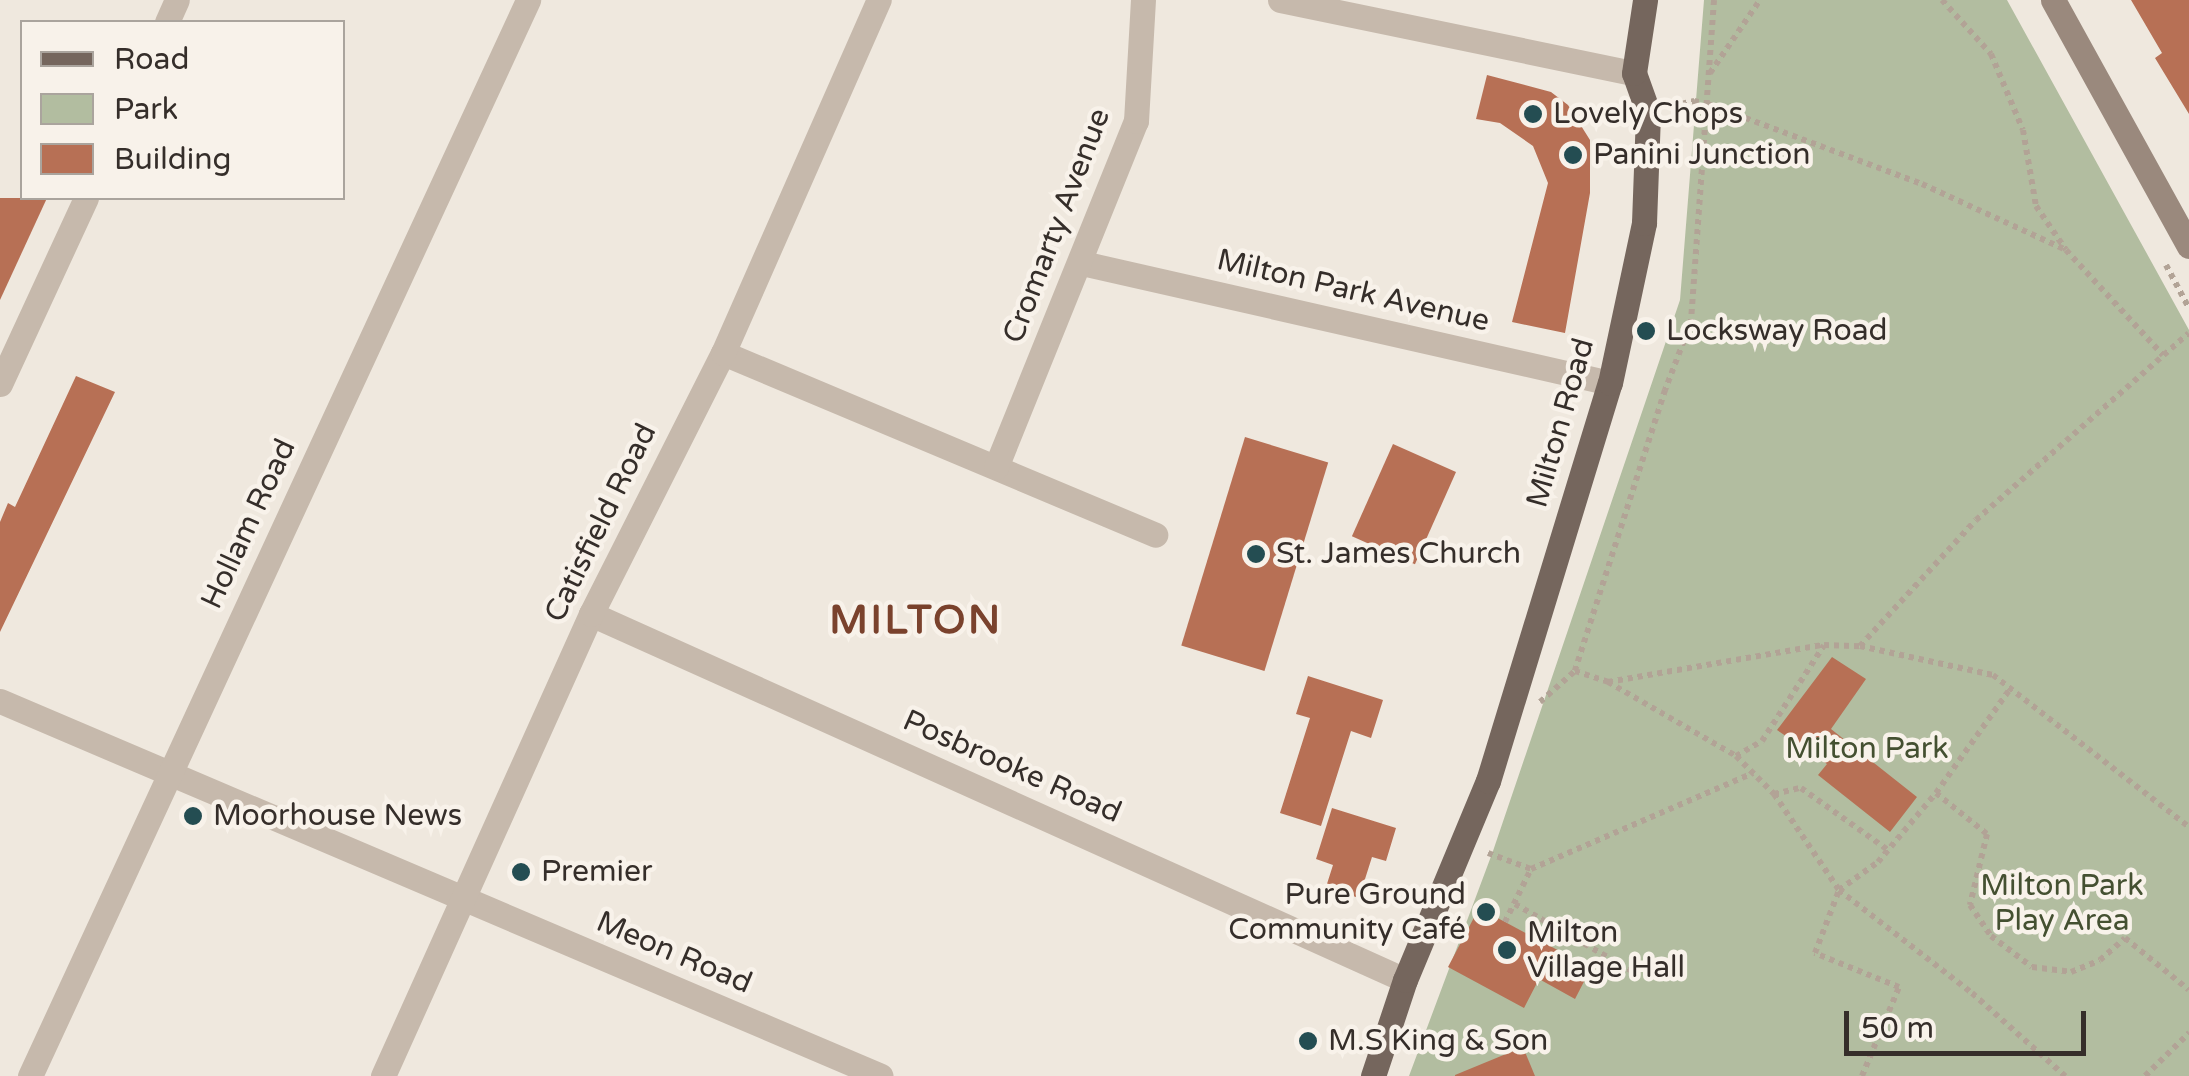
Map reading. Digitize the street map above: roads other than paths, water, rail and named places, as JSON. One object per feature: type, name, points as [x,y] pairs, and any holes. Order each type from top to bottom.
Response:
[{"type":"main road","name":"Milton Road","points":[[1373,1076],[1405,980],[1488,781],[1610,383],[1644,223],[1648,112],[1634,73],[1645,0]]},
{"type":"main road","points":[[2053,0],[2189,246]]},
{"type":"street","name":"Hollam Road","points":[[30,1076],[528,0]]},
{"type":"street","name":"Catisfield Road","points":[[383,1076],[591,614],[723,352],[879,0]]},
{"type":"street","name":"Cromarty Avenue","points":[[996,467],[1082,263],[1136,121],[1143,0]]},
{"type":"street","points":[[1282,0],[1634,73]]},
{"type":"street","points":[[0,384],[85,200]]},
{"type":"street","name":"Milton Park Avenue","points":[[1082,263],[1610,383]]},
{"type":"street","points":[[723,352],[1155,535]]},
{"type":"street","name":"Posbrooke Road","points":[[591,614],[1405,980]]},
{"type":"street","name":"Meon Road","points":[[0,702],[881,1076]]},
{"type":"place","name":"Lovely Chops","points":[[1533,114]]},
{"type":"place","name":"Panini Junction","points":[[1573,155]]},
{"type":"place","name":"Locksway Road","points":[[1646,331]]},
{"type":"place","name":"St. James Church","points":[[1256,554]]},
{"type":"place","name":"Moorhouse News","points":[[193,816]]},
{"type":"place","name":"Premier","points":[[521,872]]},
{"type":"place","name":"Pure Ground Community Café","points":[[1486,912]]},
{"type":"place","name":"Milton Village Hall","points":[[1507,950]]},
{"type":"place","name":"M.S King & Son","points":[[1308,1041]]},
{"type":"district","name":"MILTON","points":[[916,620]]},
{"type":"park label","name":"Milton Park","points":[[1867,749]]},
{"type":"park label","name":"Milton Park Play Area","points":[[2062,903]]}]
